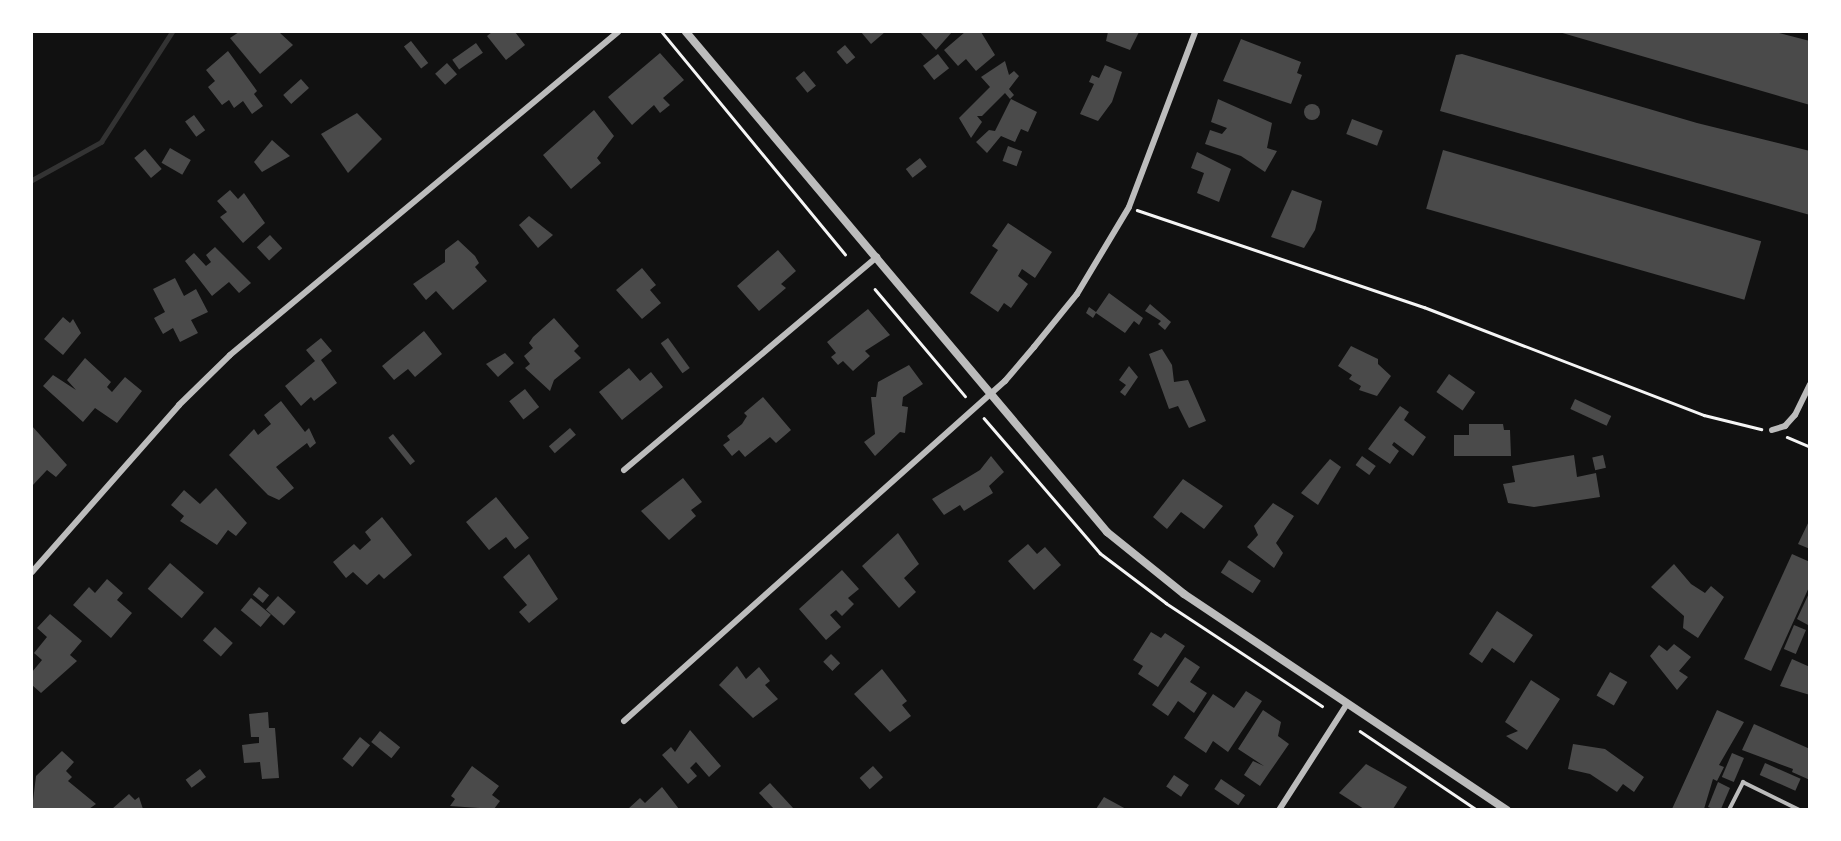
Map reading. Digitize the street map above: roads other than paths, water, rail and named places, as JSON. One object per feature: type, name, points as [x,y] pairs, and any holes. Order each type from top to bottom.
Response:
[{"type":"street","points":[[32,572],[178,405],[230,355],[618,32]]},
{"type":"street","points":[[686,32],[1087,511],[1137,559],[1347,704],[1507,810]]},
{"type":"street","points":[[624,720],[990,395],[1077,294],[1117,228],[1138,186],[1195,32]]},
{"type":"street","points":[[624,470],[877,257]]},
{"type":"street","points":[[1772,430],[1785,426],[1796,415],[1810,384]]},
{"type":"street","points":[[1279,810],[1347,704]]},
{"type":"lane","points":[[1729,810],[1743,782],[1800,810]]},
{"type":"waterway","points":[[32,180],[101,142],[172,32]]}]
